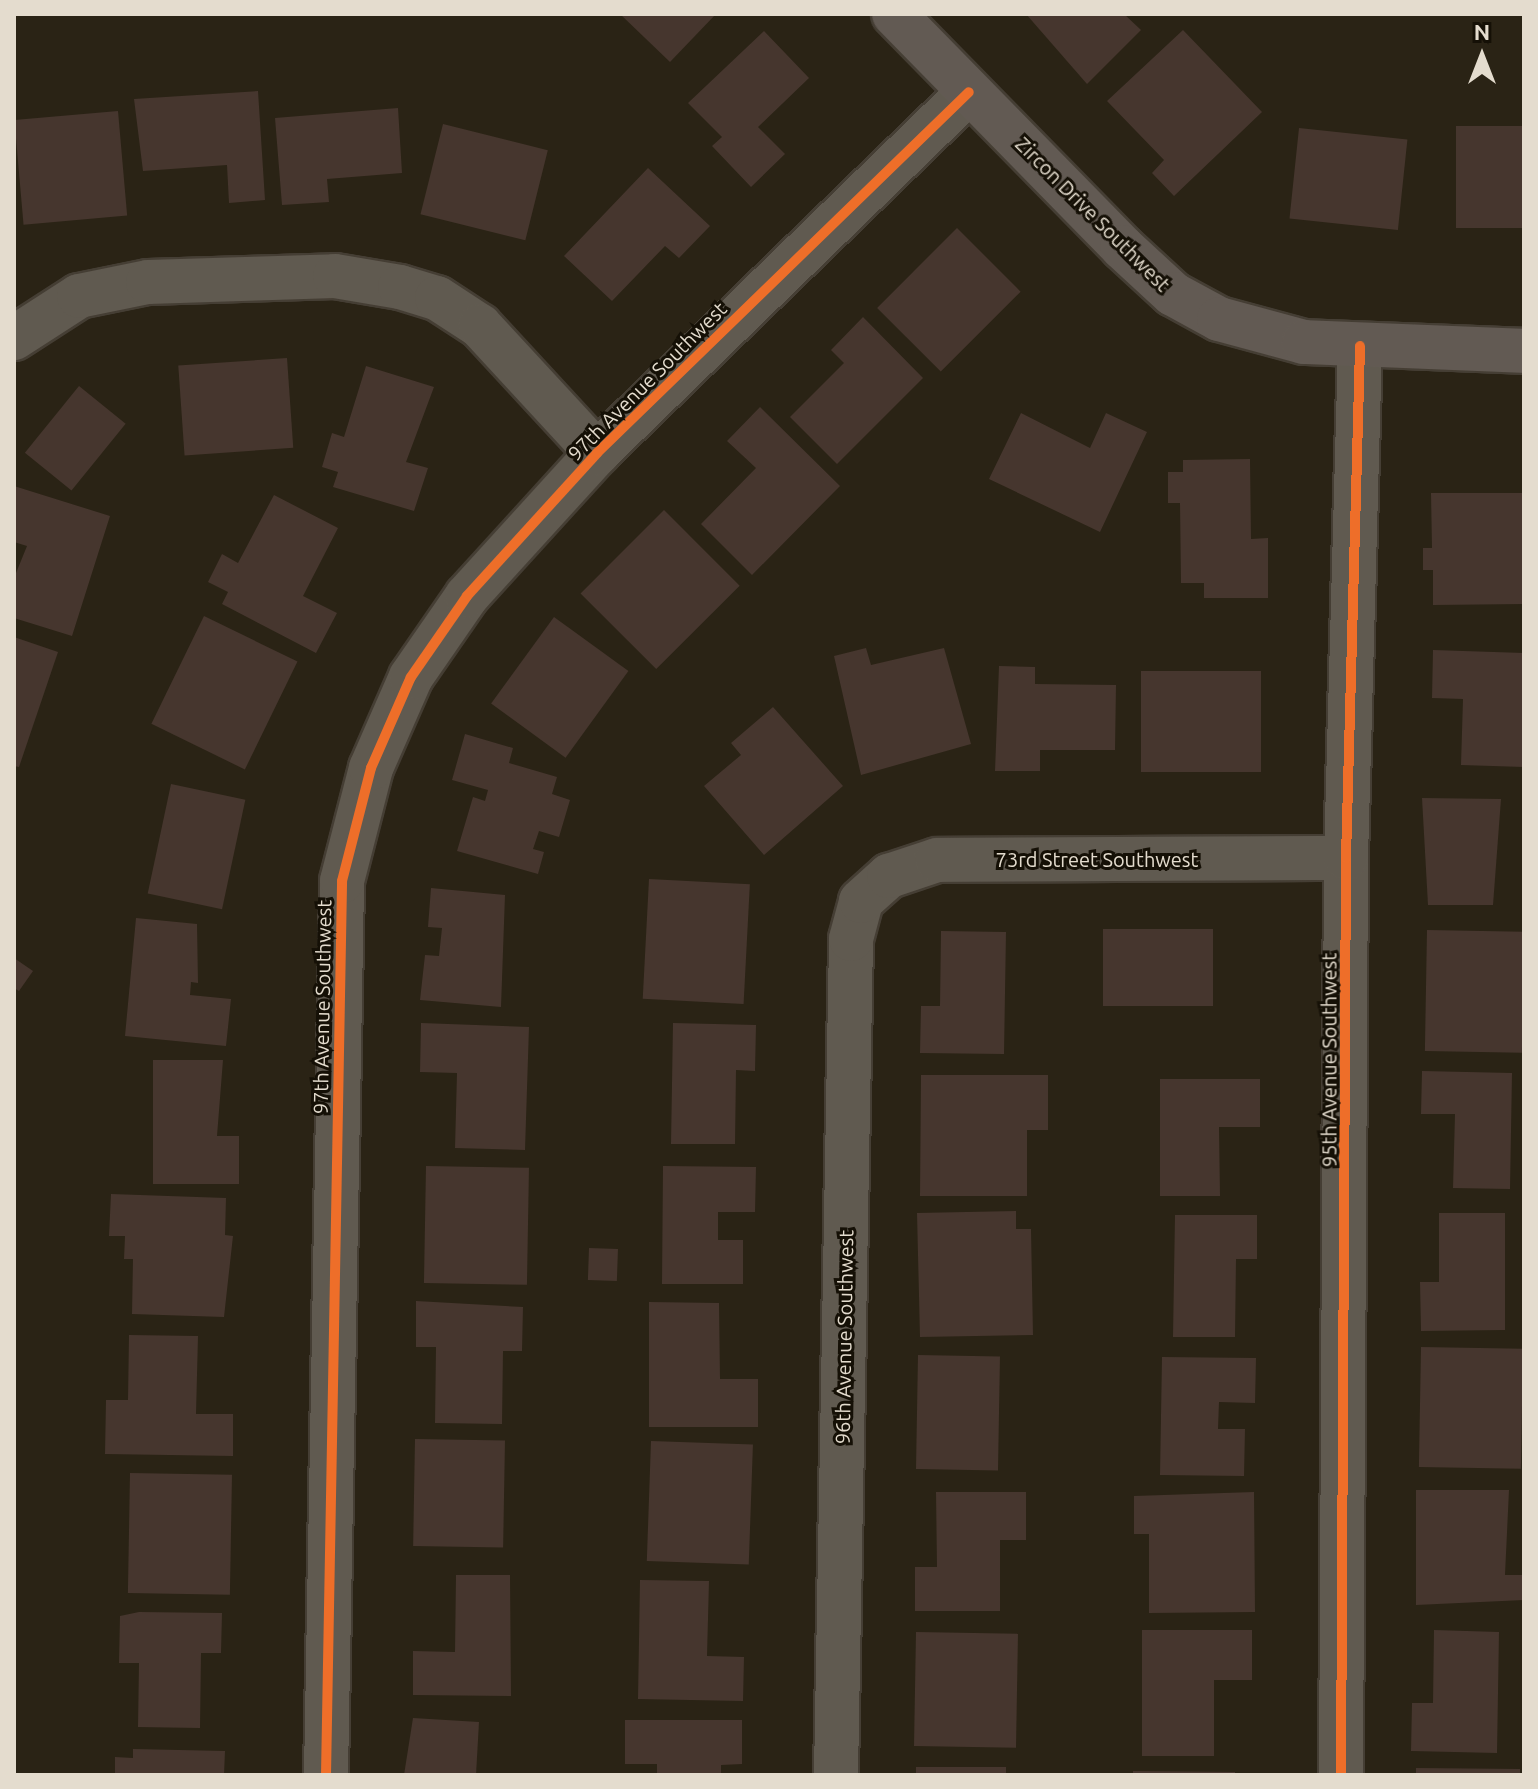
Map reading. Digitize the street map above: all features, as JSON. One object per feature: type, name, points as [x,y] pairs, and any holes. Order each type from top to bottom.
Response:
[{"type":"street","name":"Zircon Drive Southwest","points":[[894,14],[1173,294],[1269,336],[1360,346],[1524,351]]},
{"type":"street","name":"97th Avenue Southwest","points":[[326,1775],[342,881],[371,768],[411,677],[467,596],[597,453],[969,92]]},
{"type":"street","points":[[14,338],[79,296],[148,282],[335,276],[400,287],[437,298],[480,326],[597,453]]},
{"type":"street","name":"95th Avenue Southwest","points":[[1341,1775],[1346,858],[1360,346]]},
{"type":"street","name":"73rd Street Southwest","points":[[861,901],[889,876],[937,860],[1346,858]]},
{"type":"street","name":"96th Avenue Southwest","points":[[836,1775],[851,939],[861,901]]},
{"type":"building","points":[[620,14],[716,14],[670,62]]},
{"type":"building","points":[[1026,14],[1124,14],[1141,30],[1087,84]]},
{"type":"building","points":[[1183,30],[1262,112],[1174,196],[1152,173],[1164,160],[1107,101]]},
{"type":"building","points":[[764,31],[809,78],[758,127],[785,154],[751,187],[712,146],[722,137],[688,103]]},
{"type":"building","points":[[258,91],[265,200],[229,203],[227,165],[143,171],[134,99]]},
{"type":"building","points":[[398,108],[402,173],[327,179],[329,202],[282,205],[275,118]]},
{"type":"building","points":[[118,111],[127,216],[24,225],[14,120]]},
{"type":"building","points":[[443,124],[548,150],[525,240],[421,214]]},
{"type":"building","points":[[1456,126],[1524,126],[1524,228],[1456,228]]},
{"type":"building","points":[[1299,128],[1407,139],[1398,230],[1289,219]]},
{"type":"building","points":[[648,168],[710,226],[679,258],[665,246],[612,301],[564,256]]},
{"type":"building","points":[[957,228],[1021,292],[941,372],[877,308]]},
{"type":"building","points":[[863,317],[923,378],[837,464],[790,417],[844,363],[831,350]]},
{"type":"building","points":[[287,358],[293,448],[185,455],[178,366]]},
{"type":"building","points":[[366,366],[434,387],[406,462],[428,468],[414,511],[333,487],[338,472],[322,467],[332,433],[344,437]]},
{"type":"building","points":[[79,386],[126,424],[72,491],[25,453]]},
{"type":"building","points":[[760,407],[840,486],[752,575],[701,524],[756,468],[727,441]]},
{"type":"building","points":[[1021,413],[1090,448],[1106,413],[1147,432],[1100,532],[989,479]]},
{"type":"building","points":[[1250,459],[1251,539],[1268,538],[1268,598],[1204,598],[1204,583],[1181,583],[1180,503],[1168,503],[1168,472],[1183,472],[1183,460]]},
{"type":"building","points":[[14,486],[110,516],[72,636],[14,618],[14,578],[27,546],[14,542]]},
{"type":"building","points":[[1431,493],[1524,493],[1524,604],[1433,605],[1433,570],[1423,570],[1423,548],[1432,548]]},
{"type":"building","points":[[274,495],[338,528],[303,596],[337,613],[316,653],[222,604],[228,592],[208,582],[222,554],[238,563]]},
{"type":"building","points":[[664,510],[740,586],[656,669],[581,593]]},
{"type":"building","points":[[204,616],[297,662],[245,769],[151,724]]},
{"type":"building","points":[[554,617],[628,671],[566,758],[491,704]]},
{"type":"building","points":[[14,637],[58,652],[19,767],[14,766]]},
{"type":"building","points":[[866,648],[871,665],[944,648],[971,744],[861,775],[834,656]]},
{"type":"building","points":[[1433,650],[1524,653],[1524,767],[1461,765],[1463,699],[1432,698]]},
{"type":"building","points":[[999,666],[1035,667],[1035,684],[1116,685],[1115,750],[1040,750],[1040,771],[995,771]]},
{"type":"building","points":[[1141,671],[1261,671],[1261,772],[1141,772]]},
{"type":"building","points":[[773,707],[843,786],[764,855],[704,786],[741,755],[731,743]]},
{"type":"building","points":[[465,734],[513,748],[509,763],[557,777],[552,794],[570,800],[559,837],[539,831],[533,849],[544,852],[538,874],[457,851],[473,797],[485,801],[488,790],[452,780]]},
{"type":"building","points":[[171,784],[245,800],[222,909],[148,894]]},
{"type":"building","points":[[1422,798],[1501,799],[1493,905],[1428,905]]},
{"type":"building","points":[[649,879],[750,884],[744,1004],[643,999]]},
{"type":"building","points":[[431,888],[505,895],[501,1007],[420,1000],[425,955],[439,956],[442,928],[428,927]]},
{"type":"building","points":[[136,918],[197,924],[198,983],[191,982],[190,995],[231,999],[226,1046],[125,1036]]},
{"type":"building","points":[[1103,929],[1213,929],[1213,1006],[1103,1006]]},
{"type":"building","points":[[1427,930],[1524,932],[1522,1053],[1425,1051]]},
{"type":"building","points":[[941,931],[1006,932],[1004,1054],[920,1053],[921,1006],[940,1006]]},
{"type":"building","points":[[14,958],[33,971],[19,991],[14,988]]},
{"type":"building","points":[[421,1023],[529,1027],[525,1150],[455,1148],[457,1073],[420,1072]]},
{"type":"building","points":[[673,1023],[756,1025],[755,1071],[736,1070],[735,1144],[671,1144]]},
{"type":"building","points":[[153,1060],[223,1060],[217,1136],[239,1136],[239,1184],[153,1184]]},
{"type":"building","points":[[1422,1071],[1512,1073],[1510,1189],[1453,1188],[1455,1114],[1421,1114]]},
{"type":"building","points":[[921,1075],[1048,1075],[1048,1130],[1027,1130],[1027,1196],[920,1196]]},
{"type":"building","points":[[1160,1079],[1260,1079],[1260,1127],[1219,1127],[1220,1196],[1160,1196]]},
{"type":"building","points":[[426,1166],[529,1168],[527,1285],[424,1283]]},
{"type":"building","points":[[663,1166],[756,1167],[755,1212],[718,1212],[718,1240],[743,1240],[743,1284],[662,1284]]},
{"type":"building","points":[[111,1194],[226,1198],[225,1235],[233,1236],[224,1317],[132,1314],[133,1259],[124,1259],[125,1236],[109,1236]]},
{"type":"building","points":[[1016,1211],[1016,1229],[1031,1229],[1033,1335],[920,1337],[917,1213]]},
{"type":"building","points":[[1439,1213],[1505,1213],[1505,1330],[1421,1331],[1420,1282],[1439,1282]]},
{"type":"building","points":[[1175,1215],[1257,1215],[1257,1259],[1236,1259],[1235,1337],[1173,1337]]},
{"type":"building","points":[[589,1248],[618,1249],[617,1281],[588,1280]]},
{"type":"building","points":[[416,1301],[523,1307],[522,1351],[503,1351],[502,1424],[435,1423],[436,1347],[416,1347]]},
{"type":"building","points":[[649,1302],[719,1303],[720,1379],[758,1379],[758,1427],[649,1427]]},
{"type":"building","points":[[129,1335],[198,1336],[196,1414],[233,1414],[233,1456],[105,1454],[106,1400],[128,1400]]},
{"type":"building","points":[[1421,1347],[1523,1349],[1521,1469],[1419,1467]]},
{"type":"building","points":[[918,1355],[1000,1356],[998,1470],[916,1469]]},
{"type":"building","points":[[1162,1357],[1256,1358],[1255,1403],[1219,1402],[1218,1429],[1245,1429],[1244,1476],[1160,1475]]},
{"type":"building","points":[[415,1439],[505,1441],[503,1548],[413,1546]]},
{"type":"building","points":[[651,1441],[753,1445],[749,1564],[647,1561]]},
{"type":"building","points":[[130,1473],[232,1475],[230,1595],[128,1593]]},
{"type":"building","points":[[1416,1490],[1509,1490],[1505,1575],[1524,1575],[1524,1600],[1416,1605]]},
{"type":"building","points":[[936,1492],[1026,1492],[1026,1540],[1000,1540],[1000,1611],[915,1611],[915,1567],[937,1567]]},
{"type":"building","points":[[1254,1492],[1255,1612],[1149,1613],[1149,1534],[1134,1534],[1134,1496]]},
{"type":"building","points":[[456,1575],[510,1575],[511,1696],[413,1695],[413,1651],[455,1652]]},
{"type":"building","points":[[640,1580],[709,1581],[707,1656],[744,1657],[743,1701],[638,1699]]},
{"type":"building","points":[[139,1612],[222,1613],[221,1653],[201,1653],[200,1728],[138,1727],[139,1663],[119,1663],[120,1616]]},
{"type":"building","points":[[1142,1630],[1252,1630],[1252,1680],[1214,1680],[1214,1756],[1142,1756]]},
{"type":"building","points":[[1434,1630],[1499,1632],[1497,1753],[1411,1751],[1412,1703],[1433,1703]]},
{"type":"building","points":[[916,1632],[1018,1634],[1016,1748],[914,1746]]},
{"type":"building","points":[[413,1718],[479,1722],[476,1775],[404,1775]]},
{"type":"building","points":[[625,1720],[742,1720],[742,1764],[721,1765],[721,1775],[657,1775],[657,1764],[625,1764]]},
{"type":"building","points":[[133,1749],[225,1751],[224,1775],[115,1775],[115,1757],[133,1758]]},
{"type":"building","points":[[916,1767],[1006,1767],[1006,1775],[916,1775]]},
{"type":"building","points":[[1416,1768],[1520,1769],[1520,1775],[1416,1775]]},
{"type":"building","points":[[1133,1771],[1235,1772],[1235,1775],[1133,1775]]},
{"type":"cycle path","points":[[326,1775],[342,881],[371,768],[411,677],[467,596],[597,453],[969,92]]},
{"type":"cycle path","points":[[1341,1775],[1346,858],[1360,346]]}]
